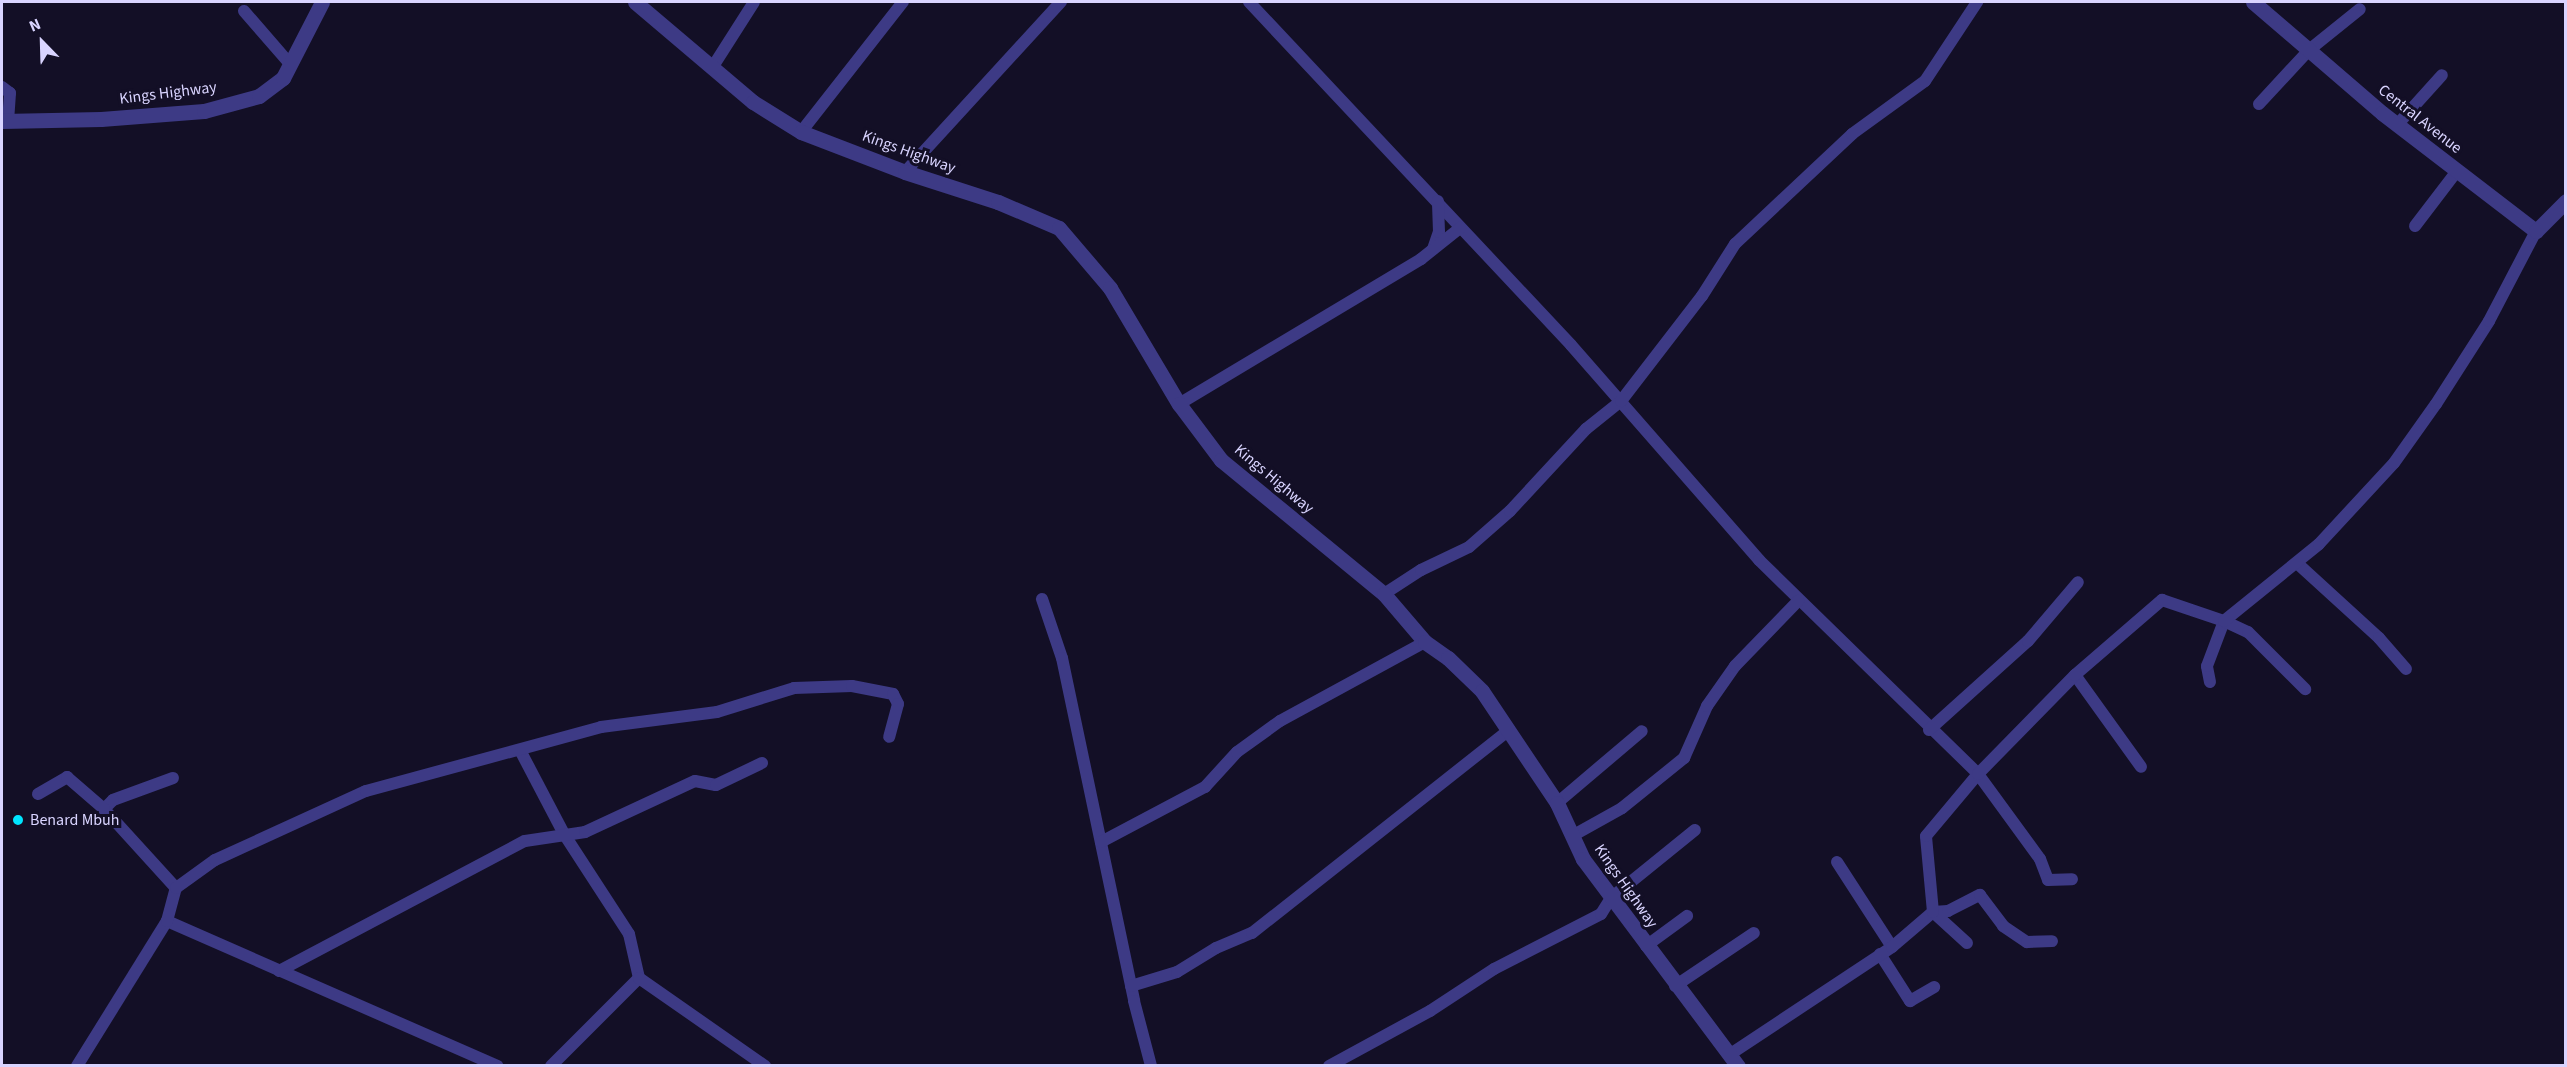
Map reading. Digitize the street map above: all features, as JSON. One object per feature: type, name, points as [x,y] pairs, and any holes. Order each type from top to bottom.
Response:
[{"type":"street","name":"Kings Highway","points":[[5,121],[100,119],[204,111],[259,96],[283,78],[322,2]]},
{"type":"street","name":"Kings Highway","points":[[636,2],[753,102],[801,132],[905,172],[998,202],[1059,228],[1110,288],[1179,404],[1221,460],[1384,594],[1425,642],[1448,658],[1482,691],[1557,803],[1583,859],[1675,986],[1734,1060]]},
{"type":"street","points":[[712,68],[754,2]]},
{"type":"street","points":[[801,132],[903,2]]},
{"type":"street","points":[[905,172],[1061,2]]},
{"type":"street","points":[[1249,2],[1438,201],[1460,228],[1621,401],[1679,471],[1798,601],[1929,730],[1978,774],[2040,859],[2048,880],[2072,879]]},
{"type":"street","points":[[1384,594],[1421,570],[1469,547],[1510,511],[1586,429],[1621,401],[1702,296],[1735,243],[1852,134],[1925,81],[1977,2]]},
{"type":"street","name":"Central Avenue","points":[[2262,4],[2309,50],[2397,125],[2536,231]]},
{"type":"street","points":[[2259,104],[2309,50],[2360,9]]},
{"type":"street","points":[[244,12],[290,64]]},
{"type":"street","points":[[2397,125],[2442,75]]},
{"type":"street","points":[[2,87],[10,93],[5,121]]},
{"type":"street","points":[[2415,226],[2457,171]]},
{"type":"street","points":[[1433,250],[1438,232],[1438,201]]},
{"type":"street","points":[[2210,682],[2207,666],[2224,621],[2298,564],[2394,463],[2436,404],[2489,321],[2536,231],[2565,201]]},
{"type":"street","points":[[1179,404],[1433,250],[1460,228]]},
{"type":"street","points":[[2298,564],[2379,638],[2406,669]]},
{"type":"street","points":[[1929,730],[2028,641],[2078,582]]},
{"type":"street","points":[[1042,599],[1062,658],[1131,986],[1151,1065]]},
{"type":"street","points":[[1968,943],[1933,912],[1926,836],[1978,774],[2076,675],[2162,600],[2224,621],[2248,632],[2305,689]]},
{"type":"street","points":[[1572,836],[1622,808],[1684,758],[1707,706],[1735,666],[1798,601]]},
{"type":"street","points":[[1101,842],[1181,802],[1205,787],[1237,752],[1280,721],[1425,642]]},
{"type":"street","points":[[2076,675],[2141,767]]},
{"type":"street","points":[[77,1065],[167,921],[176,888],[243,846],[366,791],[521,752],[601,727],[717,712],[794,688],[852,686],[892,694],[898,704],[889,737]]},
{"type":"street","points":[[1131,986],[1177,972],[1216,948],[1252,933],[1509,730]]},
{"type":"street","points":[[1557,803],[1642,731]]},
{"type":"street","points":[[521,752],[564,834],[629,933],[639,978],[765,1065]]},
{"type":"street","points":[[279,971],[525,842],[585,832],[695,781],[716,785],[762,763]]},
{"type":"street","points":[[38,794],[67,777],[104,809],[176,888]]},
{"type":"street","points":[[104,809],[113,800],[173,778]]},
{"type":"street","points":[[1329,1065],[1430,1011],[1494,969],[1601,914],[1611,898],[1695,830]]},
{"type":"street","points":[[1837,862],[1892,947]]},
{"type":"street","points":[[1734,1060],[1892,947],[1933,912],[1948,911],[1980,894],[2003,926],[2027,942],[2052,941]]},
{"type":"street","points":[[1646,946],[1687,916]]},
{"type":"street","points":[[167,921],[498,1065]]},
{"type":"street","points":[[1675,986],[1754,933]]},
{"type":"street","points":[[1880,954],[1910,1001],[1934,987]]},
{"type":"street","points":[[551,1065],[639,978]]},
{"type":"place","name":"Benard Mbuh","points":[[18,820]]}]
